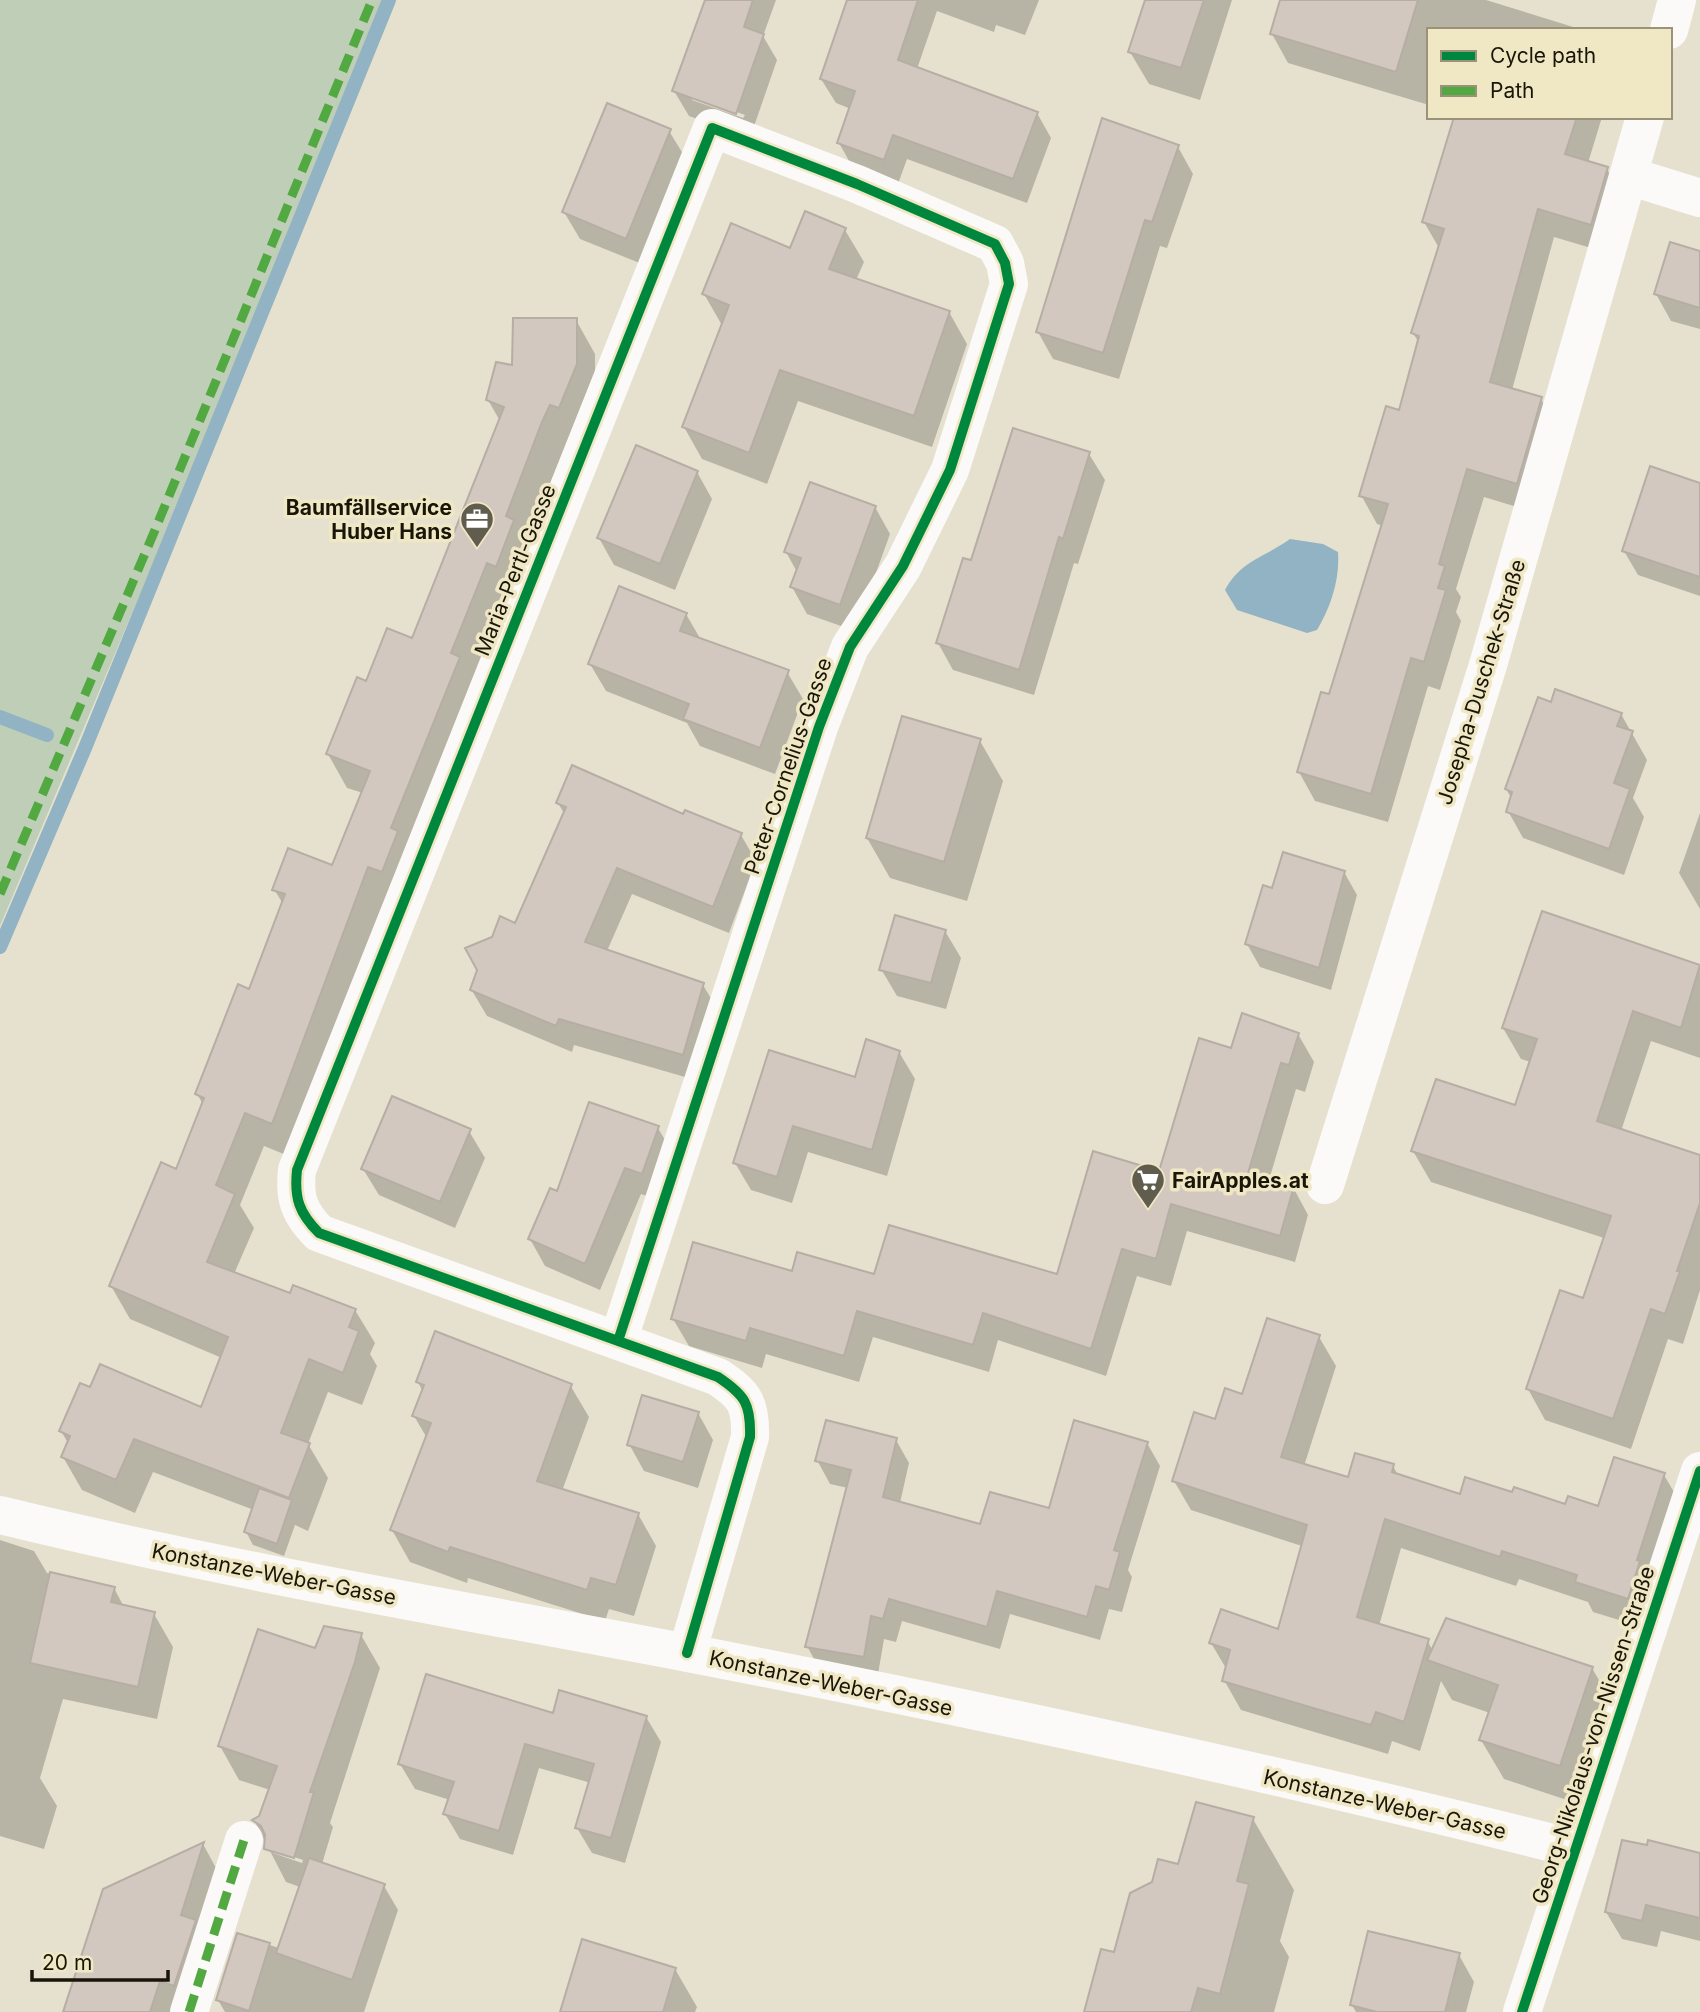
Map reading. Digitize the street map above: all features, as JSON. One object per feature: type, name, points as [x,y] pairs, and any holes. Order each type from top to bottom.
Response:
[{"type":"street","points":[[1670,28],[1677,0]]},
{"type":"street","name":"Josepha-Duschek-Straße","points":[[1325,1185],[1488,665],[1644,119]]},
{"type":"street","name":"Maria-Pertl-Gasse","points":[[618,1340],[319,1233],[304,1218],[294,1196],[297,1170],[712,128],[858,184]]},
{"type":"street","points":[[1629,176],[1700,198]]},
{"type":"street","name":"Peter-Cornelius-Gasse","points":[[618,1340],[819,727],[850,647],[903,566],[950,470],[1009,284],[1004,263],[995,244],[858,184]]},
{"type":"street","points":[[618,1340],[718,1377],[739,1391],[751,1413],[750,1437],[687,1653]]},
{"type":"street","name":"Georg-Nikolaus-von-Nissen-Straße","points":[[1522,2012],[1700,1471]]},
{"type":"street","name":"Konstanze-Weber-Gasse","points":[[0,1515],[157,1552],[687,1653],[1141,1747],[1576,1849]]},
{"type":"street","points":[[189,2012],[244,1840]]},
{"type":"green space","points":[[0,0],[391,0],[0,926]]},
{"type":"water","points":[[1290,539],[1323,544],[1338,552],[1338,572],[1330,602],[1317,630],[1307,633],[1237,610],[1225,590],[1238,572]]},
{"type":"building","points":[[705,0],[753,0],[744,27],[764,34],[736,114],[672,91]]},
{"type":"building","points":[[847,0],[918,0],[898,60],[1038,112],[1013,179],[893,135],[884,160],[837,143],[855,91],[820,79]]},
{"type":"building","points":[[1145,0],[1204,0],[1181,68],[1128,52]]},
{"type":"building","points":[[1280,0],[1418,0],[1396,72],[1270,34]]},
{"type":"building","points":[[607,103],[671,129],[626,239],[562,212]]},
{"type":"building","points":[[1102,118],[1179,145],[1152,222],[1145,220],[1103,353],[1036,332]]},
{"type":"building","points":[[1453,119],[1576,119],[1565,154],[1608,167],[1591,225],[1538,209],[1490,382],[1542,397],[1517,484],[1467,469],[1439,564],[1445,566],[1438,588],[1446,590],[1424,662],[1411,658],[1371,794],[1297,772],[1321,692],[1329,694],[1388,504],[1359,496],[1386,406],[1399,410],[1419,336],[1411,333],[1444,229],[1422,222]]},
{"type":"building","points":[[805,211],[846,228],[829,269],[950,311],[914,416],[780,370],[749,453],[682,427],[729,305],[702,294],[731,223],[790,248]]},
{"type":"building","points":[[1670,242],[1700,251],[1700,308],[1654,294]]},
{"type":"building","points":[[513,318],[577,318],[577,364],[559,408],[550,405],[542,422],[506,516],[514,520],[496,567],[487,563],[451,653],[460,657],[391,828],[398,831],[382,872],[368,867],[272,1124],[245,1113],[216,1185],[235,1194],[207,1262],[290,1293],[293,1285],[356,1309],[349,1327],[359,1331],[343,1373],[309,1359],[281,1433],[310,1443],[289,1498],[134,1439],[116,1480],[61,1457],[70,1436],[59,1431],[80,1383],[90,1387],[100,1364],[201,1407],[228,1337],[109,1286],[161,1162],[176,1169],[204,1098],[195,1094],[238,984],[249,989],[285,894],[272,890],[288,848],[332,865],[370,771],[326,754],[357,677],[366,681],[387,628],[412,638],[504,407],[486,400],[496,362],[512,365]]},
{"type":"building","points":[[1013,428],[1090,452],[1063,539],[1059,537],[1019,670],[936,643],[963,558],[971,560]]},
{"type":"building","points":[[636,445],[698,471],[660,564],[597,538]]},
{"type":"building","points":[[1650,466],[1700,483],[1700,577],[1622,551]]},
{"type":"building","points":[[810,482],[876,506],[840,605],[790,587],[801,558],[784,552]]},
{"type":"building","points":[[619,586],[687,613],[680,631],[789,670],[760,748],[683,719],[689,704],[588,664]]},
{"type":"building","points":[[1555,689],[1622,713],[1617,726],[1633,731],[1614,783],[1630,789],[1609,849],[1506,812],[1512,792],[1505,789],[1538,697],[1551,702]]},
{"type":"building","points":[[902,716],[981,739],[944,862],[866,838]]},
{"type":"building","points":[[572,765],[683,814],[685,810],[742,833],[713,907],[617,868],[585,942],[704,983],[683,1055],[559,1019],[556,1026],[470,990],[477,970],[465,948],[492,937],[500,916],[515,923],[566,807],[556,803]]},
{"type":"building","points":[[1283,852],[1345,871],[1319,968],[1245,944],[1263,885],[1272,888]]},
{"type":"building","points":[[1542,911],[1700,965],[1681,1028],[1633,1011],[1597,1121],[1700,1155],[1700,1203],[1677,1271],[1680,1271],[1665,1314],[1651,1309],[1613,1419],[1526,1389],[1560,1290],[1583,1298],[1611,1216],[1411,1151],[1436,1079],[1515,1105],[1537,1039],[1502,1028]]},
{"type":"building","points":[[895,915],[946,930],[931,983],[879,970]]},
{"type":"building","points":[[1242,1013],[1299,1033],[1289,1065],[1281,1063],[1248,1173],[1294,1186],[1280,1236],[1171,1204],[1156,1259],[1122,1249],[1091,1349],[983,1313],[973,1345],[857,1311],[844,1356],[750,1328],[746,1341],[671,1319],[693,1242],[792,1271],[797,1252],[874,1274],[889,1225],[1057,1274],[1093,1151],[1159,1171],[1199,1038],[1231,1048]]},
{"type":"building","points":[[866,1039],[900,1051],[872,1150],[793,1126],[777,1177],[733,1163],[769,1050],[855,1077]]},
{"type":"building","points":[[392,1096],[471,1129],[440,1202],[361,1169]]},
{"type":"building","points":[[589,1102],[659,1126],[642,1174],[625,1168],[585,1264],[528,1239],[550,1188],[557,1191]]},
{"type":"building","points":[[1267,1318],[1320,1335],[1281,1457],[1348,1477],[1355,1453],[1394,1464],[1392,1472],[1460,1494],[1465,1477],[1512,1492],[1514,1487],[1565,1504],[1568,1496],[1598,1506],[1614,1457],[1665,1473],[1637,1560],[1640,1561],[1628,1599],[1575,1582],[1577,1575],[1502,1551],[1500,1557],[1385,1519],[1357,1617],[1429,1639],[1404,1722],[1376,1712],[1371,1725],[1222,1681],[1230,1650],[1209,1643],[1221,1609],[1278,1629],[1307,1525],[1172,1481],[1194,1412],[1215,1419],[1225,1388],[1242,1394]]},
{"type":"building","points":[[435,1331],[572,1384],[537,1481],[639,1513],[616,1585],[591,1578],[587,1590],[450,1547],[448,1552],[390,1530],[431,1423],[412,1416],[424,1385],[416,1382]]},
{"type":"building","points":[[642,1395],[699,1412],[683,1462],[627,1445]]},
{"type":"building","points":[[826,1420],[897,1438],[883,1497],[980,1524],[990,1492],[1049,1508],[1074,1420],[1148,1442],[1114,1550],[1120,1552],[1109,1590],[1096,1586],[1087,1617],[997,1591],[987,1627],[889,1599],[883,1619],[871,1616],[864,1657],[805,1647],[851,1470],[815,1461]]},
{"type":"building","points":[[259,1488],[292,1500],[277,1544],[244,1532]]},
{"type":"building","points":[[50,1572],[115,1587],[111,1602],[155,1612],[138,1687],[30,1663]]},
{"type":"building","points":[[1446,1618],[1593,1667],[1560,1766],[1479,1740],[1498,1685],[1427,1660]]},
{"type":"building","points":[[324,1626],[362,1633],[355,1662],[310,1792],[314,1792],[294,1858],[264,1849],[265,1835],[261,1826],[252,1820],[259,1816],[277,1766],[218,1746],[258,1629],[315,1648]]},
{"type":"building","points":[[426,1674],[553,1713],[559,1690],[647,1716],[611,1838],[575,1828],[594,1764],[525,1744],[499,1831],[443,1814],[454,1782],[398,1764]]},
{"type":"building","points":[[1196,1802],[1254,1817],[1237,1881],[1249,1884],[1220,1994],[1198,1988],[1191,2012],[1084,2012],[1101,1949],[1114,1952],[1130,1893],[1152,1882],[1158,1859],[1178,1864]]},
{"type":"building","points":[[1622,1840],[1647,1845],[1648,1840],[1700,1853],[1700,1918],[1646,1905],[1642,1921],[1605,1912]]},
{"type":"building","points":[[204,1842],[181,1915],[196,1920],[174,1986],[160,1981],[150,2012],[63,2012],[103,1889]]},
{"type":"building","points":[[309,1858],[385,1884],[352,1980],[276,1953]]},
{"type":"building","points":[[1368,1931],[1460,1953],[1445,2012],[1377,2012],[1350,2005]]},
{"type":"building","points":[[237,1933],[270,1943],[249,2011],[216,2000]]},
{"type":"building","points":[[582,1939],[676,1968],[663,2012],[560,2012]]},
{"type":"waterway","points":[[0,947],[85,748],[389,0]]},
{"type":"waterway","points":[[0,717],[47,735]]},
{"type":"marked path","points":[[0,894],[155,530],[372,0]]},
{"type":"marked path","points":[[189,2012],[244,1840]]},
{"type":"cycle path","points":[[618,1341],[819,727],[850,647],[903,566],[950,470],[1009,284],[1005,263],[995,244],[857,184],[712,128],[297,1170],[296,1180],[297,1197],[302,1212],[319,1233],[718,1377],[740,1395],[749,1416],[750,1437],[687,1653]]},
{"type":"cycle path","points":[[1522,2012],[1700,1471]]},
{"type":"place","name":"Baumfällservice Huber Hans","points":[[477,549]]},
{"type":"place","name":"FairApples.at","points":[[1148,1210]]}]
